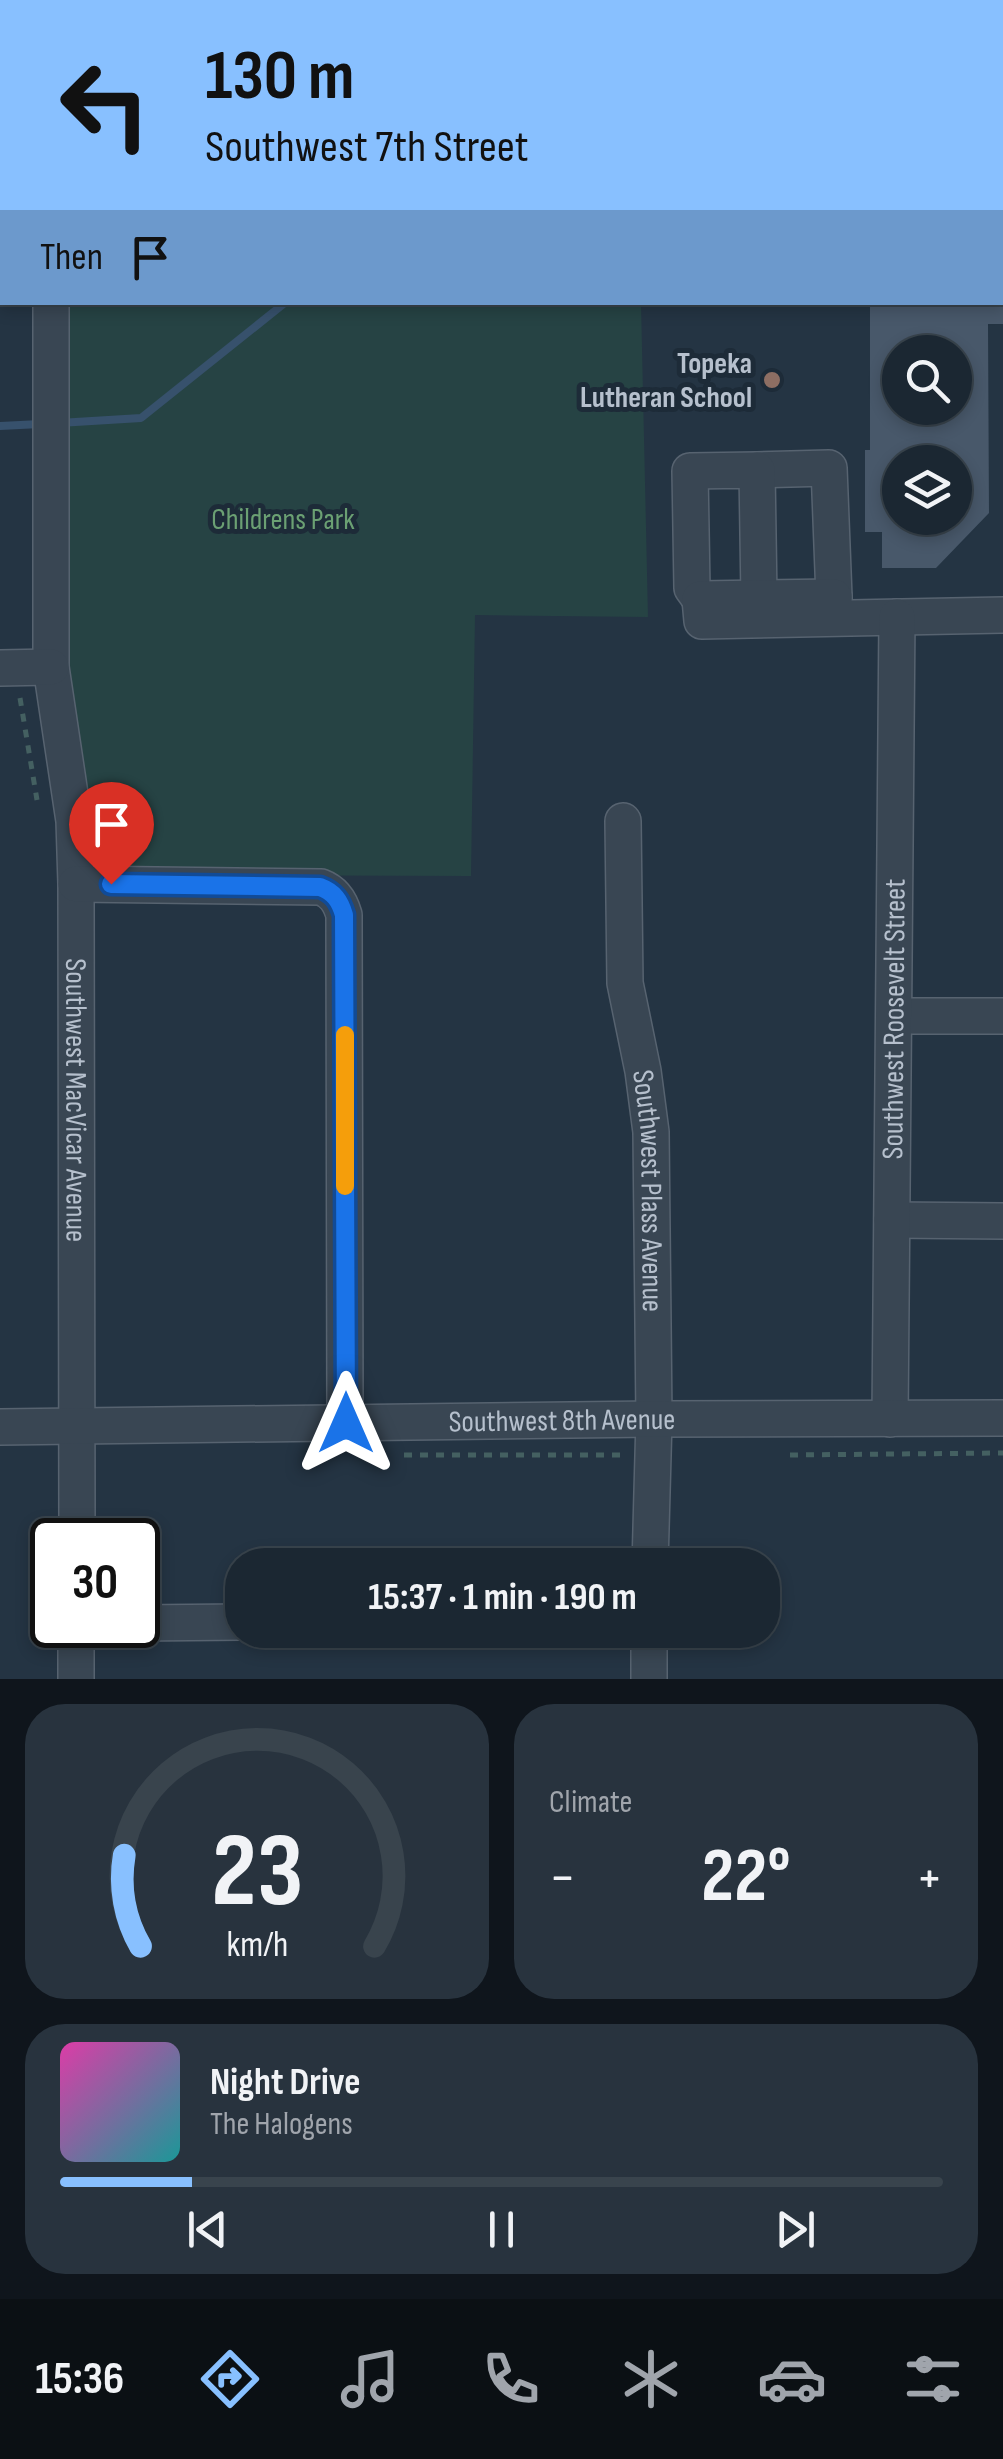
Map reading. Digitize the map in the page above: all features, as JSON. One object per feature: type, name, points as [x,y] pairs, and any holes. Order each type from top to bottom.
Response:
[{"type":"street","name":"Southwest MacVicar Avenue","points":[[52,305],[51,471],[24,667],[74,822],[77,1518]]},
{"type":"street","points":[[701,610],[692,588],[690,471],[829,468],[834,607]]},
{"type":"street","points":[[756,470],[759,598]]},
{"type":"street","points":[[701,610],[759,598],[897,617],[1003,616]]},
{"type":"street","points":[[701,610],[834,607]]},
{"type":"street","name":"Southwest Roosevelt Street","points":[[890,1419],[897,617]]},
{"type":"street","name":"Southwest Plass Avenue","points":[[623,822],[625,983],[651,1132],[654,1419],[650,1548]]},
{"type":"street","points":[[76,884],[320,887],[330,890],[336,898],[344,915],[346,1423]]},
{"type":"street","points":[[894,1016],[1003,1016]]},
{"type":"street","points":[[892,1220],[1003,1221]]},
{"type":"street","name":"Southwest 8th Avenue","points":[[0,1427],[1003,1418]]},
{"type":"street","points":[[160,1623],[225,1622]]},
{"type":"street","points":[[76,1648],[76,1679]]},
{"type":"street","points":[[649,1648],[649,1679]]},
{"type":"path","points":[[24,667],[19,693],[39,811]]},
{"type":"path","points":[[790,1456],[1003,1453]]},
{"type":"green space","name":"Childrens Park","points":[[70,305],[641,305],[648,617],[475,615],[471,876],[153,875],[107,868],[96,859],[68,666]]},
{"type":"building","points":[[870,305],[1003,305],[1003,324],[988,324],[989,513],[972,531],[972,445],[882,445],[882,532],[865,532],[865,450],[870,450]]},
{"type":"building","points":[[882,535],[968,535],[936,568],[882,568]]},
{"type":"waterway","points":[[59,423],[141,418],[282,305]]},
{"type":"waterway","points":[[0,426],[40,424]]},
{"type":"slow traffic","points":[[345,1035],[345,1186]]},
{"type":"place","name":"Topeka Lutheran School","points":[[772,380]]},
{"type":"route","points":[[111,884],[320,887],[330,890],[342,907],[346,1423]]}]
